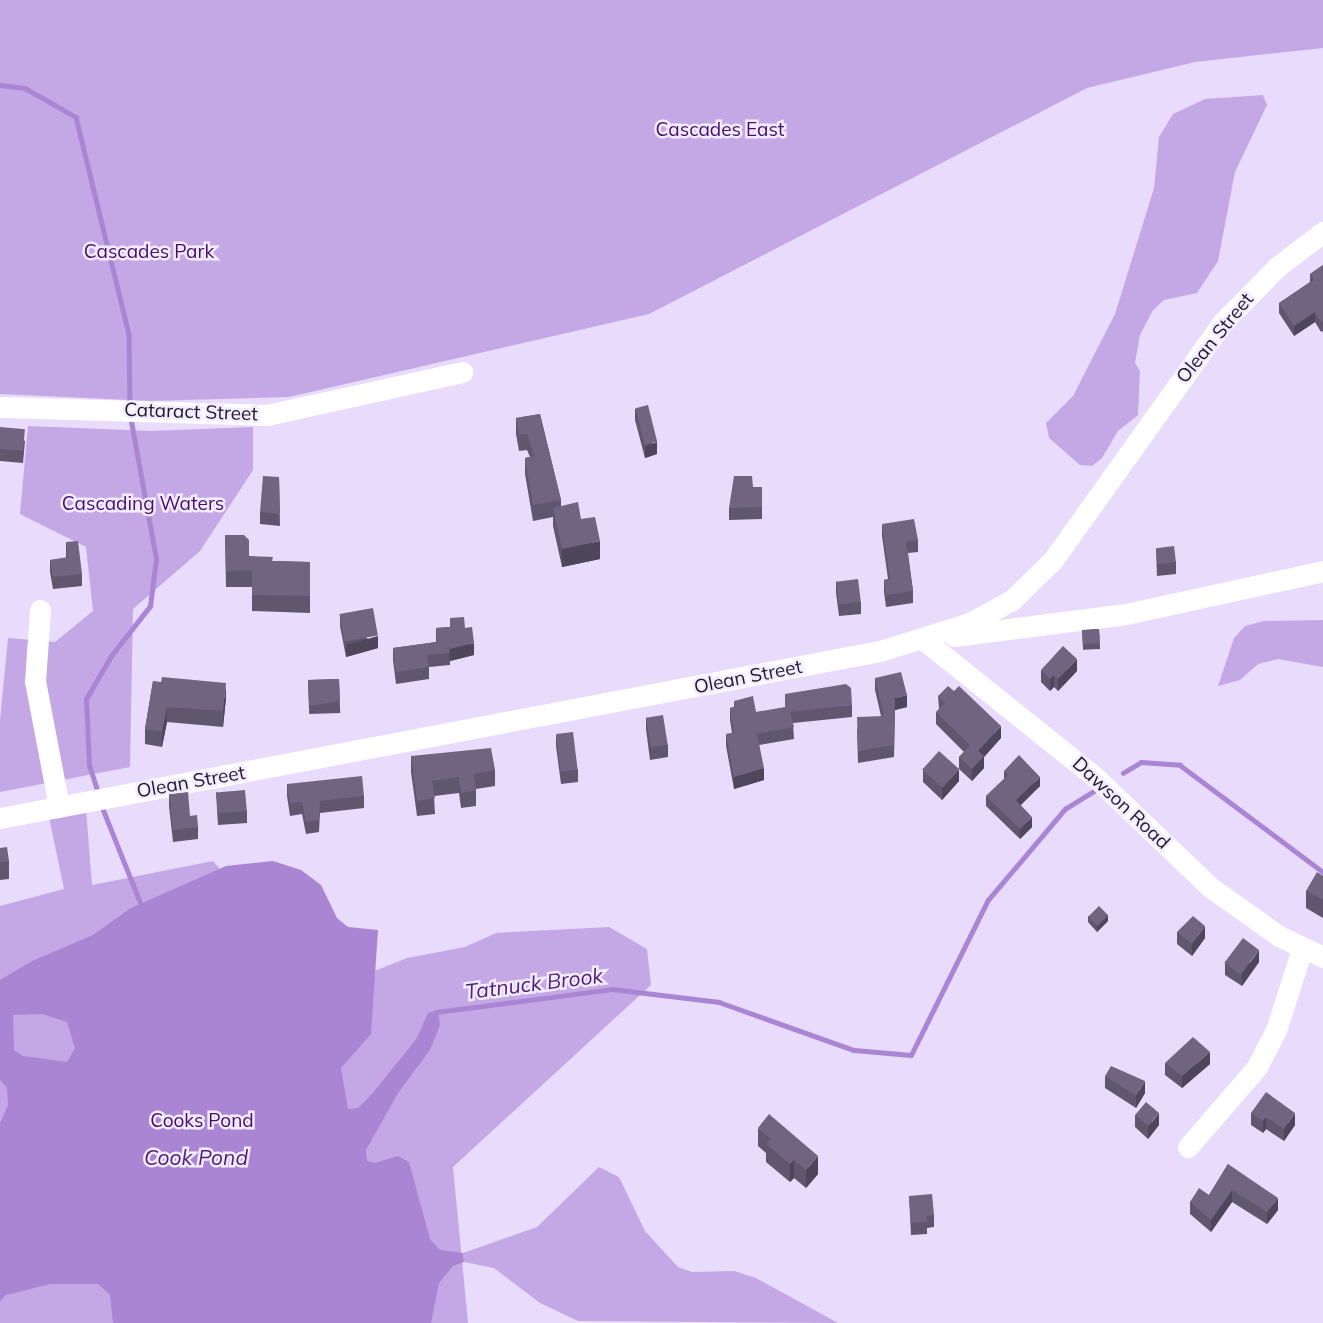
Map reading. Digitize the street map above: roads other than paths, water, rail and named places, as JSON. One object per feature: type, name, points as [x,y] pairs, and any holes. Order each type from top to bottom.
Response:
[{"type":"street","name":"Olean Street","points":[[0,818],[636,700],[924,640],[992,612],[1040,573],[1223,322],[1277,267],[1323,232]]},
{"type":"street","name":"Cataract Street","points":[[0,407],[267,415],[462,372]]},
{"type":"street","points":[[924,640],[1126,614],[1323,572]]},
{"type":"street","points":[[40,610],[36,681],[59,807]]},
{"type":"street","name":"Dawson Road","points":[[924,640],[1096,777],[1210,887],[1302,949],[1323,957]]},
{"type":"street","points":[[1188,1147],[1257,1066],[1276,1030],[1302,949]]},
{"type":"water","name":"Cook Pond","points":[[273,861],[301,870],[321,885],[337,918],[348,927],[378,930],[371,1034],[341,1068],[348,1109],[358,1108],[372,1094],[417,1038],[428,1013],[438,1010],[440,1025],[430,1050],[398,1093],[366,1150],[367,1161],[375,1163],[398,1156],[409,1162],[430,1239],[440,1250],[463,1253],[464,1262],[453,1266],[439,1283],[431,1323],[113,1323],[110,1295],[98,1284],[50,1284],[6,1295],[0,1301],[0,1123],[8,1105],[7,1088],[0,1080],[0,980],[32,961],[93,935],[131,908],[226,866]],"holes":[[[42,1014],[67,1022],[75,1048],[67,1062],[23,1056],[14,1050],[13,1015]]]},
{"type":"waterway","points":[[0,85],[25,88],[76,117],[129,335],[130,404]]},
{"type":"waterway","points":[[98,793],[89,765],[86,699],[111,656],[150,606],[156,559],[130,416]]},
{"type":"waterway","name":"Tatnuck Brook","points":[[1123,773],[1141,762],[1180,765],[1323,872]]},
{"type":"waterway","name":"Tatnuck Brook","points":[[436,1012],[612,989],[719,1002],[854,1050],[911,1055],[988,900],[1065,809],[1097,789]]},
{"type":"waterway","points":[[101,804],[141,904]]},
{"type":"park label","name":"Cascades East","points":[[720,130]]},
{"type":"park label","name":"Cascades Park","points":[[149,252]]},
{"type":"park label","name":"Cascading Waters","points":[[143,504]]},
{"type":"park label","name":"Cooks Pond","points":[[202,1121]]}]
